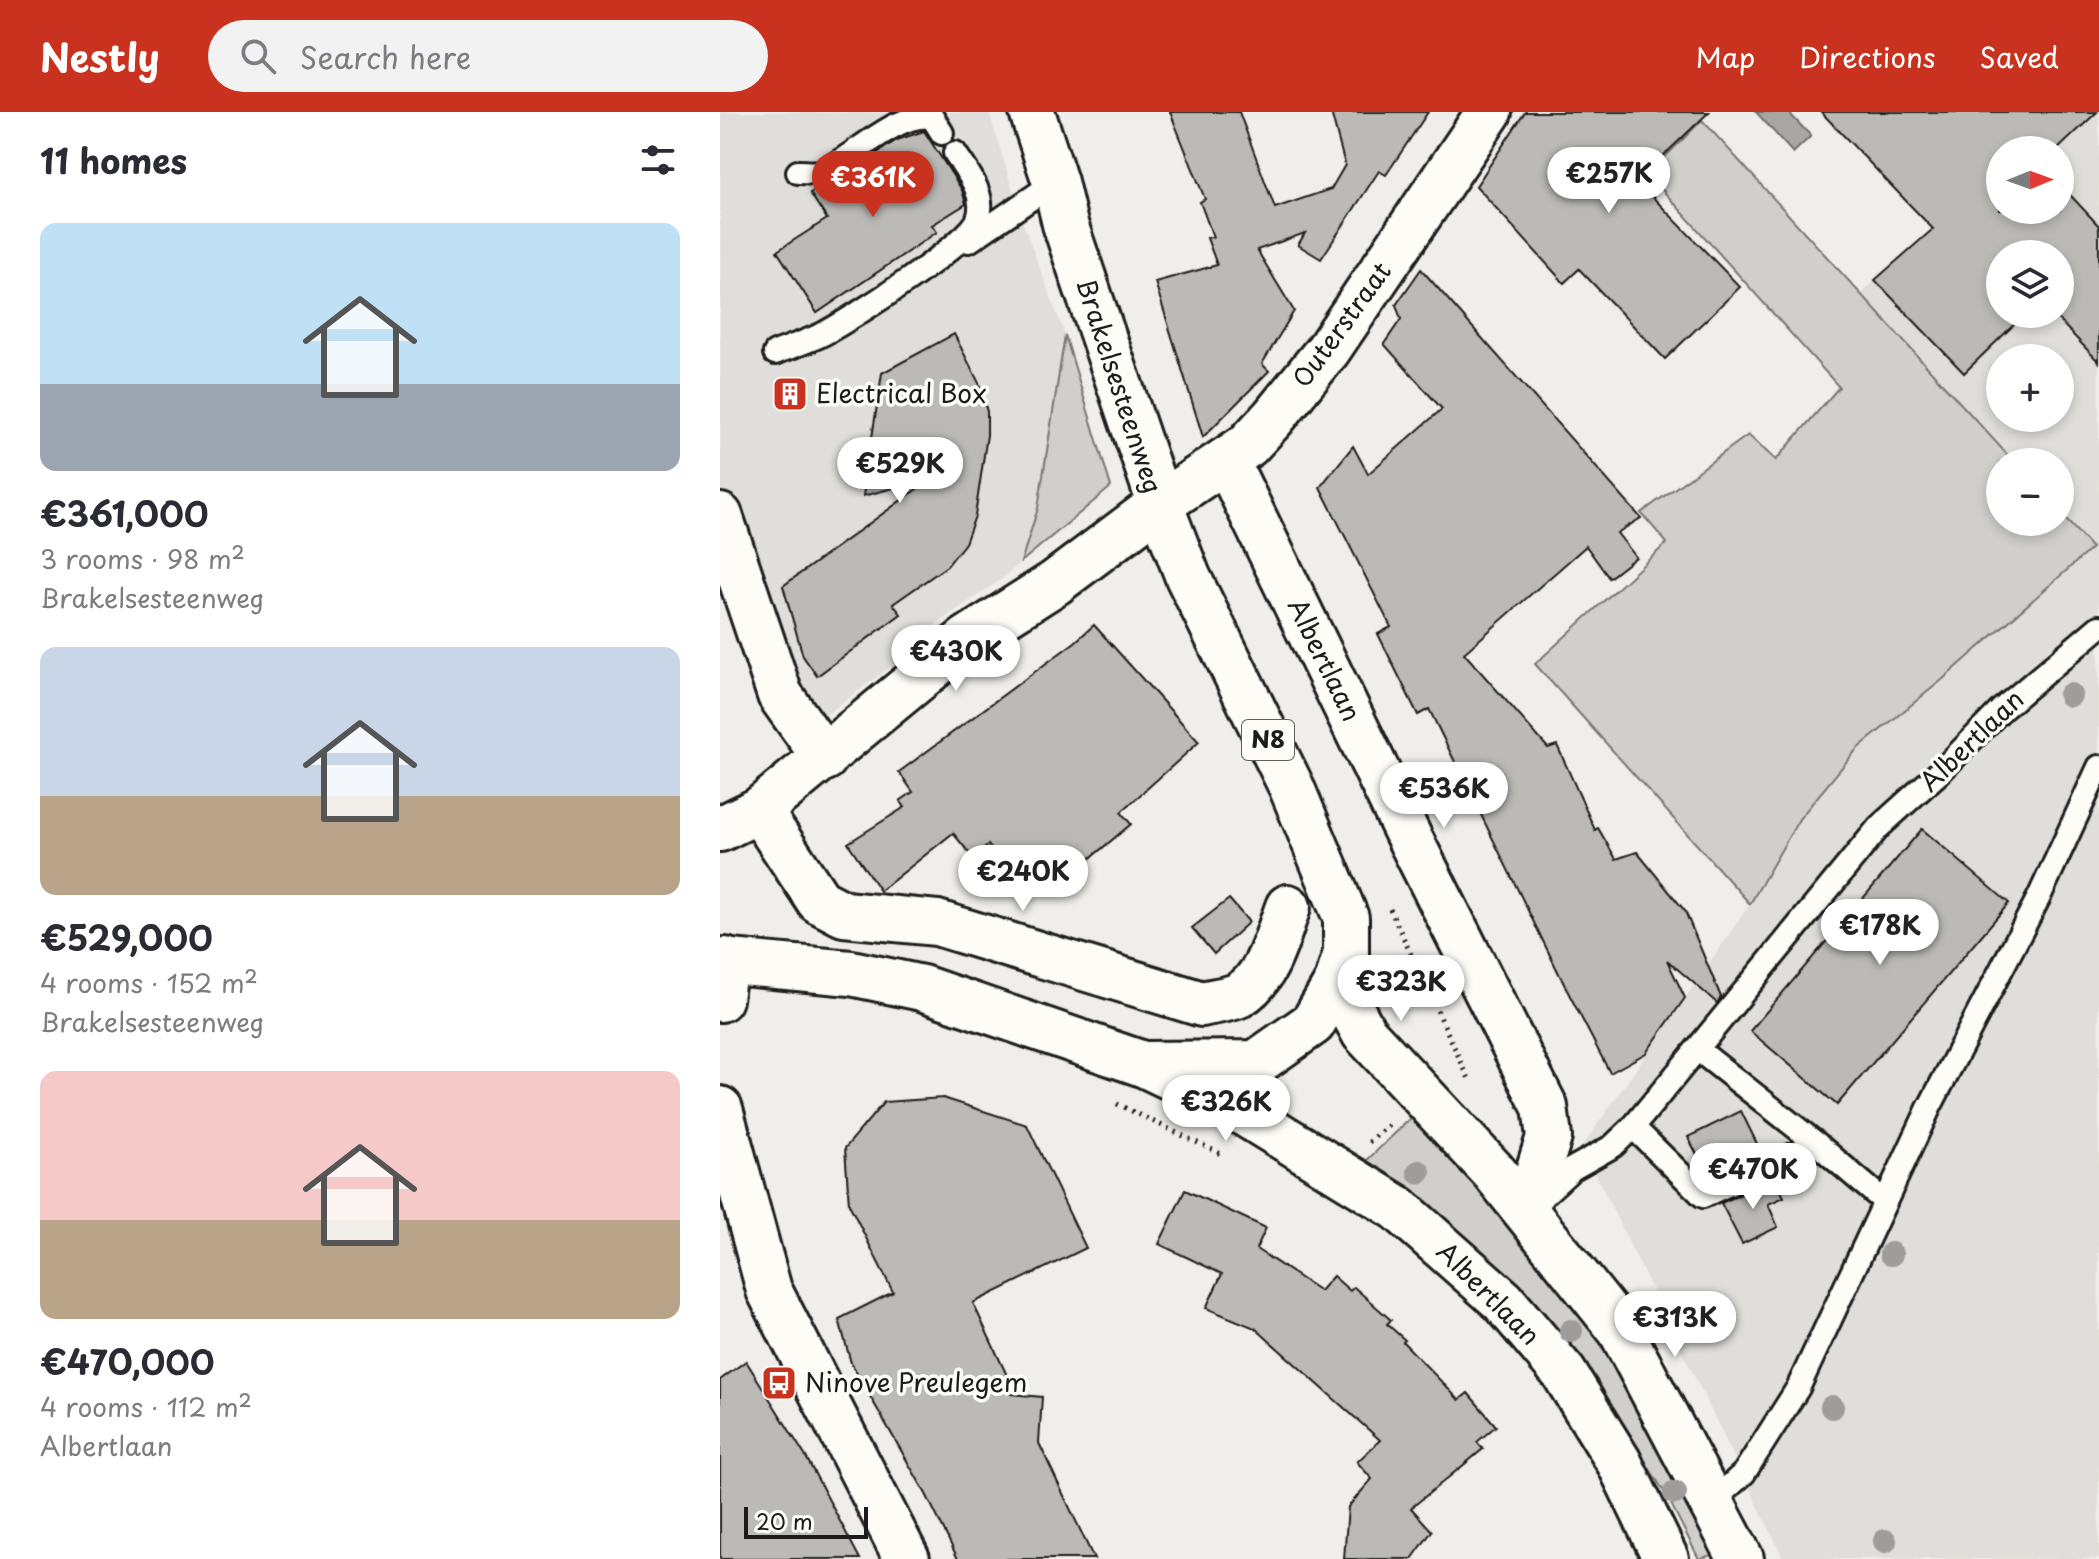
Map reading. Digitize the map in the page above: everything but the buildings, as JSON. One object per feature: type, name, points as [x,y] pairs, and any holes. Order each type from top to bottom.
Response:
[{"type":"street","name":"Brakelsesteenweg","points":[[720,829],[759,810],[967,639],[1055,583],[1160,504],[1065,224],[1032,112]]},
{"type":"street","name":"Outerstraat","points":[[1160,504],[1248,445],[1328,350],[1489,112]]},
{"type":"street","name":"Albertlaan","points":[[1226,460],[1410,839],[1545,1107],[1549,1137],[1526,1210]]},
{"type":"street","name":"Albertlaan","points":[[1143,1064],[1256,1063],[1313,1023],[1337,982],[1346,953],[1346,918],[1291,786],[1188,577],[1160,504]]},
{"type":"street","points":[[720,516],[780,695],[825,758]]},
{"type":"street","points":[[759,810],[819,901],[844,914],[937,923],[1202,1004],[1239,995],[1255,981],[1263,971],[1288,907]]},
{"type":"street","name":"Albertlaan","points":[[722,973],[851,973],[922,988],[1143,1064],[1237,1109],[1398,1208],[1503,1301],[1564,1373],[1619,1462],[1666,1559]]},
{"type":"street","points":[[1337,982],[1364,1033],[1494,1172],[1621,1331],[1741,1559]]},
{"type":"street","points":[[720,1109],[769,1290],[907,1559]]},
{"type":"lane","points":[[798,172],[820,173],[899,122],[920,114],[932,117],[942,133]]},
{"type":"lane","points":[[953,248],[978,221],[981,201],[973,180],[955,153]]},
{"type":"lane","points":[[775,353],[821,335],[953,248],[976,238],[1055,182]]},
{"type":"lane","name":"Albertlaan","points":[[1526,1210],[1572,1169],[1613,1146],[1633,1127],[1879,827],[1942,770],[2001,710],[2099,627]]},
{"type":"lane","points":[[1713,1501],[1744,1473],[1798,1388],[1929,1108],[2051,874],[2099,767]]},
{"type":"lane","points":[[1697,1049],[1885,1202]]},
{"type":"lane","points":[[1633,1127],[1703,1196],[1817,1144]]},
{"type":"path","points":[[1336,1171],[1422,1095]]},
{"type":"path","points":[[1104,1098],[1224,1155]]},
{"type":"shaded area","points":[[720,112],[989,112],[1022,221],[1065,335],[1038,508],[1021,562],[1002,579],[933,626],[922,644],[820,719],[720,569]]},
{"type":"shaded area","points":[[1756,112],[1788,112],[1811,136],[1793,153]]},
{"type":"shaded area","points":[[1821,112],[2099,112],[2099,1559],[1784,1559],[1582,1147],[1750,904],[1799,819],[1857,749],[1942,680],[2092,548],[2074,528],[2074,448],[2001,448],[1986,432],[2074,432],[2074,344],[1986,344],[1986,431],[1860,294],[1933,229]]},
{"type":"shaded area","points":[[1702,120],[2001,448],[1986,448],[1986,536],[2074,536],[2074,528],[2092,548],[1942,680],[1857,749],[1799,819],[1750,904],[1535,664],[1667,543],[1641,513],[1748,435],[1776,460],[1839,387],[1648,174]]},
{"type":"shaded area","points":[[1065,335],[1111,487],[1021,562],[1038,508]]},
{"type":"shaded area","points":[[1412,1117],[1452,1157],[1542,1261],[1617,1358],[1715,1554],[1699,1559],[1668,1498],[1605,1398],[1363,1164]]},
{"type":"place","name":"Electrical Box","points":[[790,394]]},
{"type":"place","name":"Ninove Preulegem","points":[[779,1383]]}]
